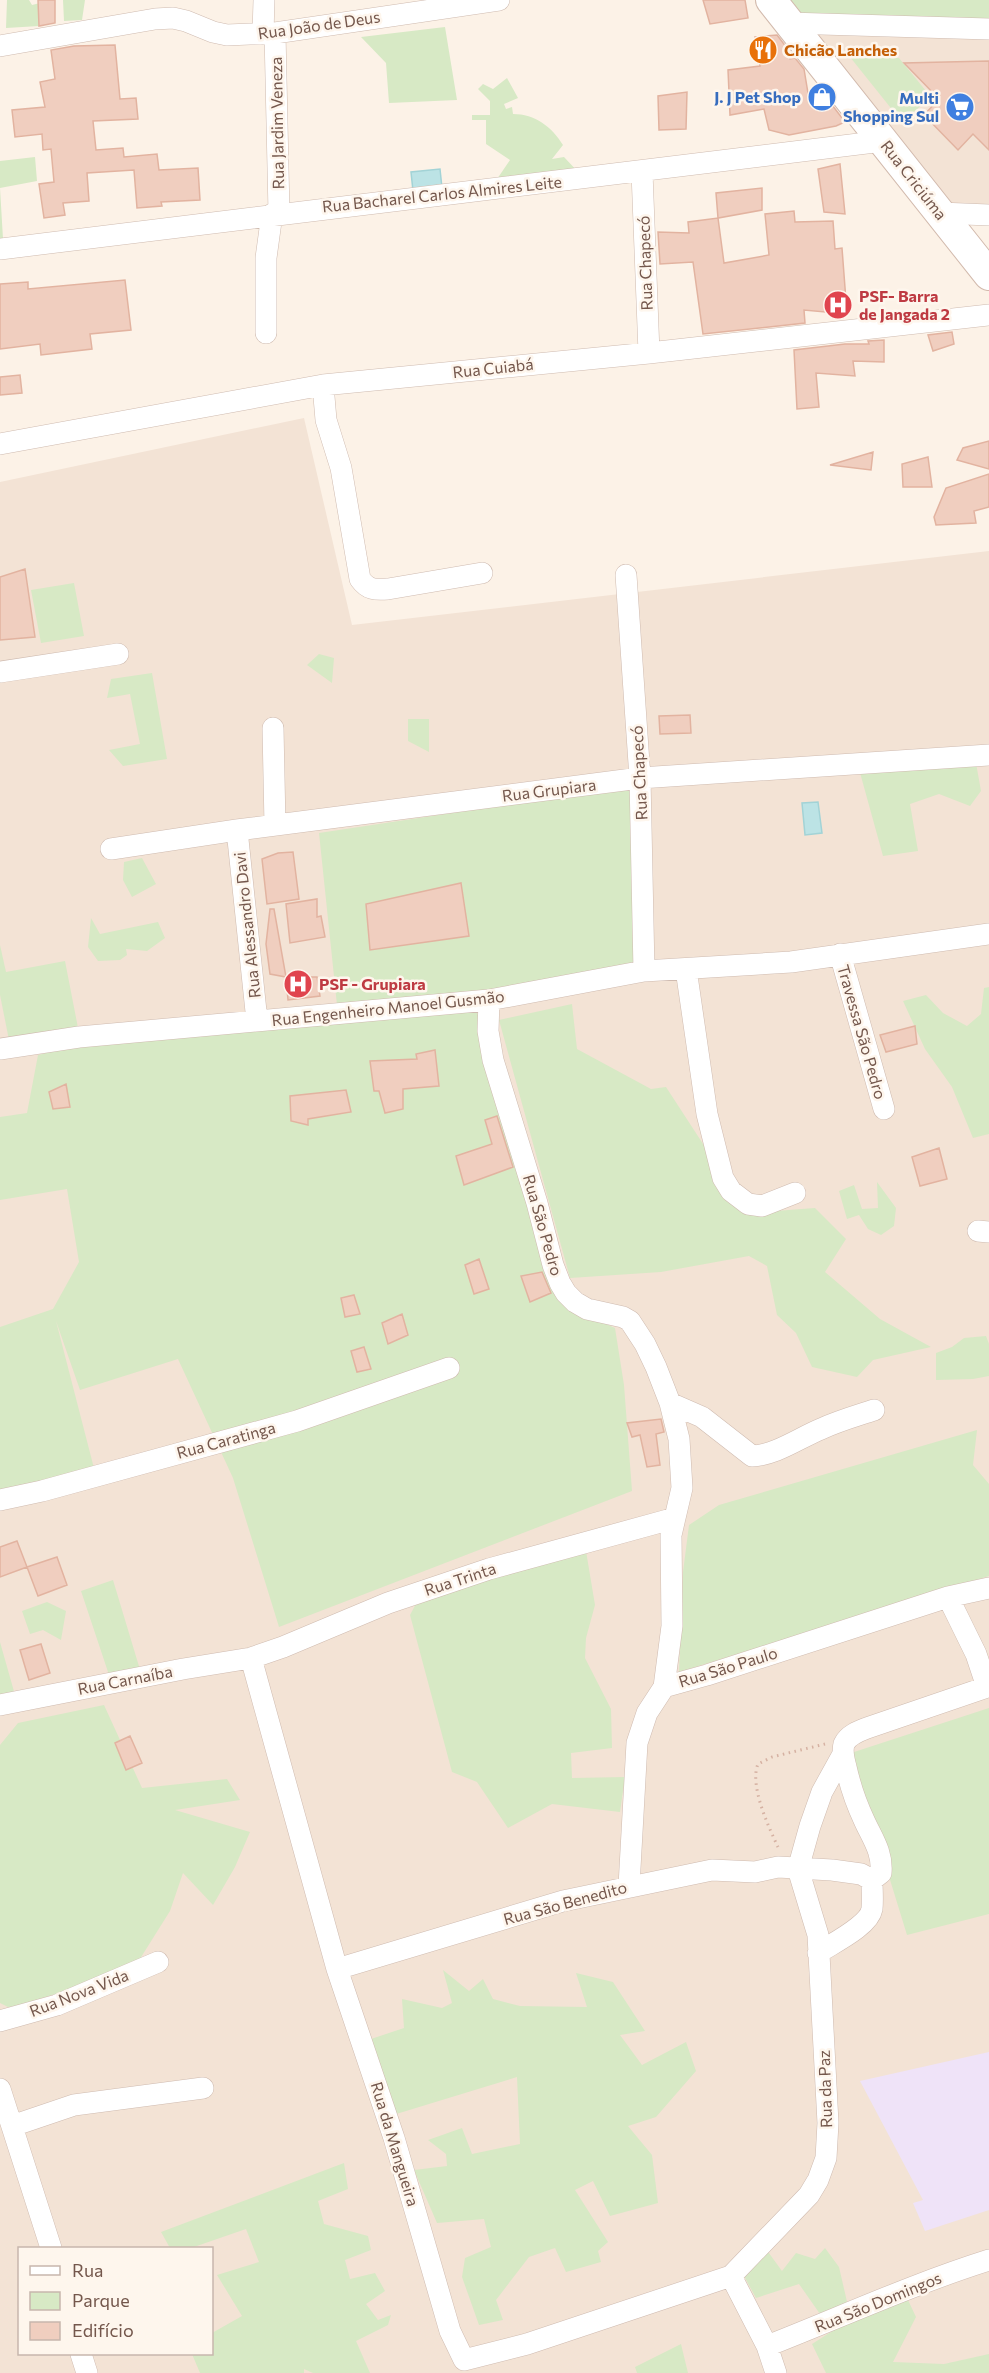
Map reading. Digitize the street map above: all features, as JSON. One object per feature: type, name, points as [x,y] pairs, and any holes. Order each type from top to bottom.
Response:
[{"type":"main road","name":"Rua Criciúma","points":[[780,11],[989,275]]},
{"type":"street","name":"Rua Jardim Veneza","points":[[264,0],[269,33],[276,213],[266,258],[266,333]]},
{"type":"street","name":"Rua João de Deus","points":[[0,46],[155,19],[173,18],[227,35],[269,33],[499,0]]},
{"type":"street","points":[[780,11],[989,29]]},
{"type":"street","name":"Rua Bacharel Carlos Almires Leite","points":[[0,249],[276,213],[642,172],[883,141]]},
{"type":"street","name":"Rua Chapecó","points":[[642,172],[649,353]]},
{"type":"street","points":[[940,213],[989,215]]},
{"type":"street","name":"Rua Cuiabá","points":[[0,444],[323,385],[649,353],[989,315]]},
{"type":"street","points":[[323,385],[326,420],[341,468],[360,579],[366,587],[374,590],[388,589],[482,573]]},
{"type":"street","name":"Rua Chapecó","points":[[626,575],[640,778],[644,971]]},
{"type":"street","points":[[0,672],[118,654]]},
{"type":"street","points":[[273,728],[275,825]]},
{"type":"street","name":"Rua Grupiara","points":[[111,849],[237,830],[640,778],[989,755]]},
{"type":"street","name":"Rua Alessandro Davi","points":[[237,830],[257,1021]]},
{"type":"street","name":"Rua Engenheiro Manoel Gusmão","points":[[0,1049],[79,1037],[489,1000],[644,971],[791,962],[989,934]]},
{"type":"street","name":"Travessa São Pedro","points":[[840,954],[884,1109]]},
{"type":"street","points":[[686,969],[707,1114],[723,1178],[730,1191],[748,1204],[762,1206],[795,1193]]},
{"type":"street","name":"Rua São Pedro","points":[[489,1000],[488,1031],[493,1060],[560,1283],[566,1293],[587,1309],[623,1317],[630,1322],[645,1344],[670,1403],[679,1439],[682,1479],[680,1505],[671,1535],[672,1626],[664,1687]]},
{"type":"street","name":"Rua Caratinga","points":[[0,1500],[42,1491],[297,1421],[449,1368]]},
{"type":"street","points":[[670,1403],[702,1417],[752,1456],[787,1445],[820,1429],[874,1410]]},
{"type":"street","name":"Rua Trinta","points":[[251,1658],[284,1647],[388,1603],[489,1569],[675,1518]]},
{"type":"street","name":"Rua São Paulo","points":[[629,1886],[637,1743],[647,1713],[664,1687],[718,1672],[948,1597],[989,1588]]},
{"type":"street","points":[[788,1868],[810,1826],[822,1792],[850,1736],[867,1728],[988,1687],[976,1654],[948,1597]]},
{"type":"street","name":"Rua Carnaíba","points":[[0,1706],[172,1671],[251,1658]]},
{"type":"street","name":"Rua da Mangueira","points":[[251,1658],[337,1969],[394,2138],[450,2331],[464,2360],[527,2344],[731,2276]]},
{"type":"street","points":[[818,1953],[862,1925],[869,1918],[872,1909],[872,1880],[881,1873],[882,1862],[878,1848],[849,1782],[844,1748]]},
{"type":"street","name":"Rua São Benedito","points":[[337,1969],[563,1901],[712,1870],[755,1872],[788,1868],[848,1872],[861,1874],[872,1880]]},
{"type":"street","name":"Rua da Paz","points":[[731,2276],[809,2195],[818,2180],[826,2158],[828,2123],[818,1935],[788,1868]]},
{"type":"street","name":"Rua Nova Vida","points":[[0,2021],[57,2005],[158,1962]]},
{"type":"street","points":[[12,2126],[74,2105],[203,2088]]},
{"type":"street","points":[[0,2089],[51,2247]]},
{"type":"street","name":"Rua São Domingos","points":[[767,2346],[858,2311],[919,2284],[989,2260]]},
{"type":"street","points":[[731,2276],[767,2346],[776,2373]]},
{"type":"street","points":[[81,2355],[87,2373]]},
{"type":"path","points":[[788,1868],[766,1823],[755,1777],[758,1764],[772,1756],[817,1744],[844,1748]]},
{"type":"shaded area","points":[[807,31],[989,38],[989,212],[942,210]]},
{"type":"shaded area","points":[[304,418],[352,625],[989,551],[989,2373],[0,2373],[0,482]]},
{"type":"shaded area","points":[[989,2052],[989,2210],[925,2231],[913,2203],[923,2200],[860,2081]]},
{"type":"green space","points":[[7,0],[29,0],[32,5],[40,3],[39,26],[6,28]]},
{"type":"green space","points":[[63,0],[85,0],[82,20],[64,21]]},
{"type":"green space","points":[[786,0],[989,0],[989,31],[804,24]]},
{"type":"green space","points":[[445,27],[457,100],[389,103],[386,63],[361,37]]},
{"type":"green space","points":[[850,57],[899,58],[931,97],[902,122]]},
{"type":"green space","points":[[507,78],[518,98],[504,104],[506,109],[512,107],[513,114],[529,116],[548,127],[563,145],[552,159],[564,157],[580,174],[495,182],[510,160],[486,144],[486,120],[472,120],[472,115],[490,115],[490,101],[478,89],[483,84],[493,89]]},
{"type":"green space","points":[[35,157],[37,181],[0,188],[0,161]]},
{"type":"green space","points":[[0,188],[3,239],[0,239]]},
{"type":"green space","points":[[74,583],[84,636],[41,643],[31,590]]},
{"type":"green space","points":[[319,654],[334,658],[332,683],[307,665]]},
{"type":"green space","points":[[152,673],[167,759],[123,766],[109,750],[140,744],[130,694],[107,698],[111,679]]},
{"type":"green space","points":[[408,719],[429,719],[429,752],[408,741]]},
{"type":"green space","points":[[976,763],[981,791],[970,806],[939,794],[910,804],[918,851],[883,856],[859,769]]},
{"type":"green space","points":[[632,786],[634,968],[492,996],[337,1005],[319,833]]},
{"type":"green space","points":[[142,858],[156,884],[132,897],[123,880],[124,862]]},
{"type":"green space","points":[[91,918],[100,934],[158,922],[165,938],[147,951],[126,949],[127,955],[120,960],[98,961],[88,947]]},
{"type":"green space","points":[[0,945],[6,972],[65,961],[79,1033],[10,1045],[0,995]]},
{"type":"green space","points":[[989,987],[989,1134],[973,1138],[952,1087],[925,1049],[903,1001],[926,995],[943,1013],[967,1026],[981,1014],[984,988]]},
{"type":"green space","points":[[572,1004],[577,1049],[651,1089],[666,1087],[748,1213],[815,1208],[846,1239],[825,1272],[880,1319],[931,1347],[873,1360],[857,1377],[812,1367],[796,1333],[777,1315],[767,1266],[749,1256],[661,1272],[570,1278],[499,1020]]},
{"type":"green space","points":[[476,1008],[542,1252],[567,1306],[615,1328],[624,1385],[632,1491],[279,1627],[233,1478],[178,1359],[80,1390],[56,1321],[96,1476],[0,1495],[0,1327],[53,1309],[79,1262],[67,1189],[0,1200],[0,1117],[27,1113],[38,1055],[131,1032]]},
{"type":"green space","points":[[877,1182],[896,1208],[894,1226],[881,1235],[868,1229],[859,1215],[847,1219],[839,1191],[854,1185],[862,1209],[878,1208]]},
{"type":"green space","points":[[986,1336],[989,1344],[989,1376],[936,1380],[936,1353],[952,1347],[964,1338]]},
{"type":"green space","points":[[977,1430],[973,1465],[989,1484],[989,1576],[679,1672],[683,1572],[689,1525],[719,1505]]},
{"type":"green space","points":[[586,1551],[595,1605],[586,1638],[585,1658],[611,1709],[612,1748],[571,1753],[572,1778],[625,1777],[620,1812],[552,1804],[508,1828],[477,1782],[452,1772],[410,1615],[418,1600]]},
{"type":"green space","points":[[113,1580],[141,1673],[110,1678],[81,1591]]},
{"type":"green space","points":[[47,1602],[66,1611],[61,1640],[43,1630],[30,1634],[22,1611]]},
{"type":"green space","points":[[0,1642],[15,1695],[0,1698]]},
{"type":"green space","points":[[104,1705],[142,1788],[227,1779],[240,1800],[175,1810],[250,1832],[235,1867],[213,1905],[183,1873],[170,1911],[138,1962],[75,1988],[10,2008],[0,2003],[0,1745],[18,1723]]},
{"type":"green space","points":[[989,1708],[989,1914],[907,1935],[851,1753]]},
{"type":"green space","points":[[443,1970],[469,1991],[483,1979],[493,1999],[520,2006],[587,2007],[576,1973],[613,1982],[645,2031],[620,2035],[642,2065],[686,2042],[696,2071],[656,2117],[628,2126],[652,2155],[658,2203],[610,2216],[593,2181],[575,2190],[608,2242],[598,2251],[601,2262],[566,2272],[555,2248],[529,2257],[496,2300],[503,2320],[479,2325],[462,2277],[465,2258],[491,2247],[484,2219],[437,2223],[414,2170],[447,2166],[446,2154],[428,2140],[462,2128],[472,2154],[520,2144],[517,2077],[393,2115],[368,2040],[404,2028],[402,1999],[442,2008],[452,2003]]},
{"type":"green space","points":[[344,2163],[348,2189],[318,2201],[324,2224],[368,2236],[371,2250],[345,2260],[350,2279],[375,2273],[385,2291],[366,2304],[378,2320],[391,2315],[388,2325],[356,2341],[370,2373],[313,2373],[304,2369],[304,2373],[200,2373],[192,2355],[213,2355],[213,2332],[242,2316],[217,2275],[259,2262],[246,2229],[194,2247],[169,2247],[161,2232]]},
{"type":"green space","points":[[825,2248],[839,2267],[848,2306],[820,2314],[799,2284],[756,2298],[744,2276],[766,2249],[782,2271],[796,2253],[815,2259]]},
{"type":"green space","points":[[908,2300],[916,2317],[893,2362],[944,2364],[989,2354],[989,2373],[826,2373],[812,2344],[834,2330]]},
{"type":"green space","points":[[681,2344],[688,2373],[637,2373],[635,2367]]},
{"type":"water","points":[[440,169],[442,188],[413,191],[411,172]]},
{"type":"water","points":[[818,802],[822,833],[805,835],[802,803]]},
{"type":"building","points":[[38,0],[55,0],[55,23],[39,26]]},
{"type":"building","points":[[703,0],[745,0],[748,18],[710,24]]},
{"type":"building","points":[[777,35],[787,48],[790,59],[795,58],[804,69],[808,93],[817,85],[845,122],[836,126],[789,135],[769,130],[764,109],[730,115],[728,70],[760,66],[755,37]]},
{"type":"building","points":[[115,45],[120,99],[136,98],[138,119],[93,121],[96,150],[123,148],[124,157],[157,154],[159,170],[198,168],[200,200],[161,202],[162,206],[137,208],[134,170],[87,173],[89,201],[63,203],[65,215],[44,218],[39,184],[54,182],[51,149],[43,150],[42,134],[15,137],[12,110],[45,107],[40,82],[55,79],[51,50],[74,46]]},
{"type":"building","name":"Multi Shopping Sul","points":[[989,61],[989,150],[973,134],[958,150],[924,115],[939,99],[904,63]]},
{"type":"building","points":[[687,92],[686,129],[659,130],[658,96]]},
{"type":"building","points":[[840,164],[845,214],[824,212],[818,169]]},
{"type":"building","points":[[762,188],[762,210],[718,218],[716,193]]},
{"type":"building","points":[[794,211],[795,222],[833,221],[835,249],[842,248],[847,314],[804,310],[805,323],[703,334],[693,262],[660,264],[658,232],[689,233],[688,222],[718,218],[724,263],[769,255],[765,214]]},
{"type":"building","points":[[125,280],[131,330],[90,334],[92,349],[41,355],[40,344],[0,349],[0,284],[28,282],[28,289]]},
{"type":"building","points":[[952,332],[954,344],[933,351],[928,335]]},
{"type":"building","points":[[884,340],[884,362],[853,361],[855,376],[816,373],[819,407],[797,409],[794,350],[845,344],[869,344],[868,341]]},
{"type":"building","points":[[20,375],[22,393],[0,395],[0,377]]},
{"type":"building","points":[[989,441],[989,469],[957,460],[963,448]]},
{"type":"building","points":[[873,452],[871,470],[830,465]]},
{"type":"building","points":[[928,457],[932,487],[903,487],[902,464]]},
{"type":"building","points":[[989,474],[989,507],[974,511],[976,523],[936,525],[934,517],[946,488]]},
{"type":"building","points":[[25,569],[35,637],[0,640],[0,577]]},
{"type":"building","points":[[690,715],[691,733],[660,734],[659,716]]},
{"type":"building","points":[[293,852],[299,899],[267,904],[262,859],[278,853]]},
{"type":"building","points":[[461,883],[469,936],[370,950],[366,904]]},
{"type":"building","points":[[317,899],[317,917],[321,916],[325,937],[290,943],[286,904]]},
{"type":"building","points":[[270,909],[274,909],[286,977],[270,974],[266,944]]},
{"type":"building","points":[[286,977],[317,977],[320,996],[288,1000]]},
{"type":"building","points":[[915,1026],[917,1044],[886,1052],[880,1035]]},
{"type":"building","points":[[435,1050],[439,1086],[403,1089],[403,1109],[385,1113],[379,1091],[374,1091],[370,1061],[417,1059],[416,1054]]},
{"type":"building","points":[[66,1084],[70,1107],[53,1109],[49,1092]]},
{"type":"building","points":[[346,1090],[351,1112],[308,1119],[308,1125],[291,1121],[290,1096]]},
{"type":"building","points":[[497,1116],[513,1167],[464,1185],[456,1156],[492,1144],[485,1120]]},
{"type":"building","points":[[939,1148],[947,1179],[920,1186],[912,1157]]},
{"type":"building","points":[[479,1259],[489,1289],[474,1294],[465,1265]]},
{"type":"building","points":[[542,1272],[551,1293],[530,1302],[521,1276]]},
{"type":"building","points":[[354,1295],[360,1314],[345,1317],[341,1298]]},
{"type":"building","points":[[402,1314],[408,1335],[388,1344],[382,1323]]},
{"type":"building","points":[[364,1347],[371,1369],[357,1372],[351,1351]]},
{"type":"building","points":[[661,1419],[664,1432],[656,1434],[660,1465],[647,1467],[640,1435],[632,1437],[627,1423]]},
{"type":"building","points":[[17,1541],[27,1567],[0,1577],[0,1547]]},
{"type":"building","points":[[57,1557],[67,1585],[38,1596],[27,1567]]},
{"type":"building","points":[[41,1644],[50,1673],[29,1680],[20,1650]]},
{"type":"building","points":[[130,1736],[142,1763],[126,1770],[115,1743]]},
{"type":"place","name":"Chicão Lanches","points":[[763,50]]},
{"type":"place","name":"J. J Pet Shop","points":[[822,97]]},
{"type":"place","name":"Multi Shopping Sul","points":[[960,107]]},
{"type":"place","name":"PSF- Barra de Jangada 2","points":[[838,305]]},
{"type":"place","name":"PSF - Grupiara","points":[[298,984]]}]
